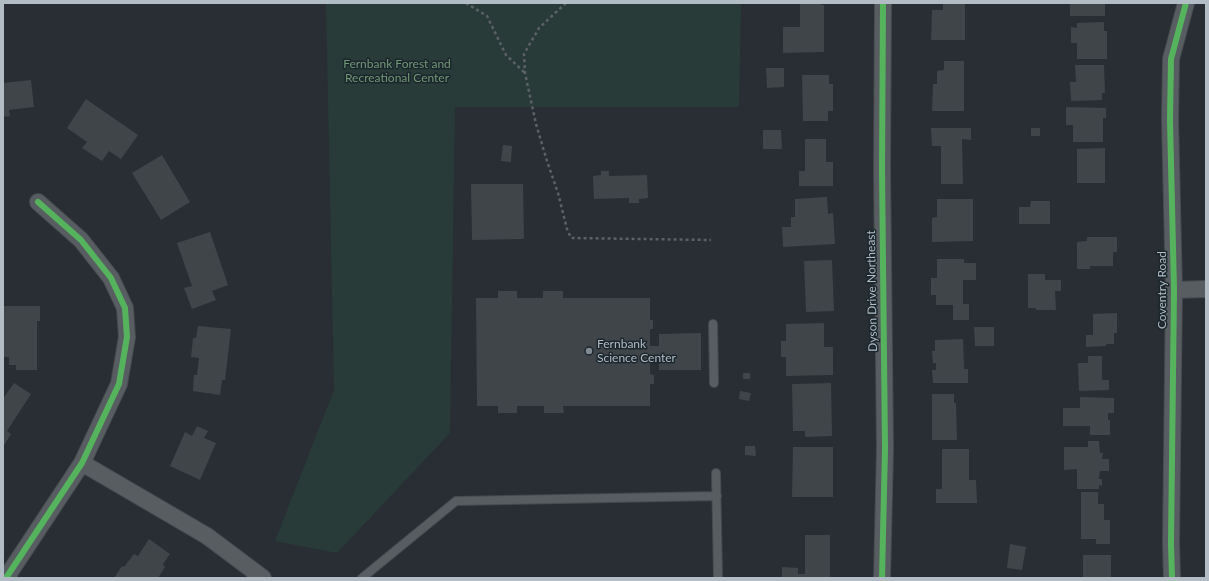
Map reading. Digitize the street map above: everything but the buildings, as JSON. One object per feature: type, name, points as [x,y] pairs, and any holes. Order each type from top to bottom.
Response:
[{"type":"street","name":"Dyson Drive Northeast","points":[[882,578],[885,449],[882,170],[883,3]]},
{"type":"street","name":"Coventry Road","points":[[1172,578],[1171,542],[1174,290],[1170,120],[1171,59],[1186,3]]},
{"type":"street","points":[[6,578],[82,463],[119,384],[127,337],[125,308],[110,278],[81,240],[38,202]]},
{"type":"street","points":[[1174,290],[1206,289]]},
{"type":"street","points":[[82,463],[207,536],[263,578]]},
{"type":"lane","points":[[713,324],[714,383]]},
{"type":"lane","points":[[716,473],[718,578]]},
{"type":"lane","points":[[362,578],[456,501],[716,496]]},
{"type":"path","points":[[466,3],[487,16],[506,55],[525,74]]},
{"type":"path","points":[[566,3],[539,28],[524,54],[525,74],[536,124],[571,238],[711,240]]},
{"type":"green space","name":"Fernbank Forest and Recreational Center","points":[[326,3],[741,3],[739,107],[455,107],[450,433],[337,553],[275,541],[334,390]]},
{"type":"cycle path","points":[[882,578],[885,449],[882,169],[883,3]]},
{"type":"cycle path","points":[[1172,578],[1171,543],[1174,290],[1170,120],[1171,59],[1186,3]]},
{"type":"cycle path","points":[[6,578],[82,463],[119,384],[127,337],[125,308],[111,278],[81,240],[38,202]]},
{"type":"place","name":"Fernbank Science Center","points":[[589,351]]}]
